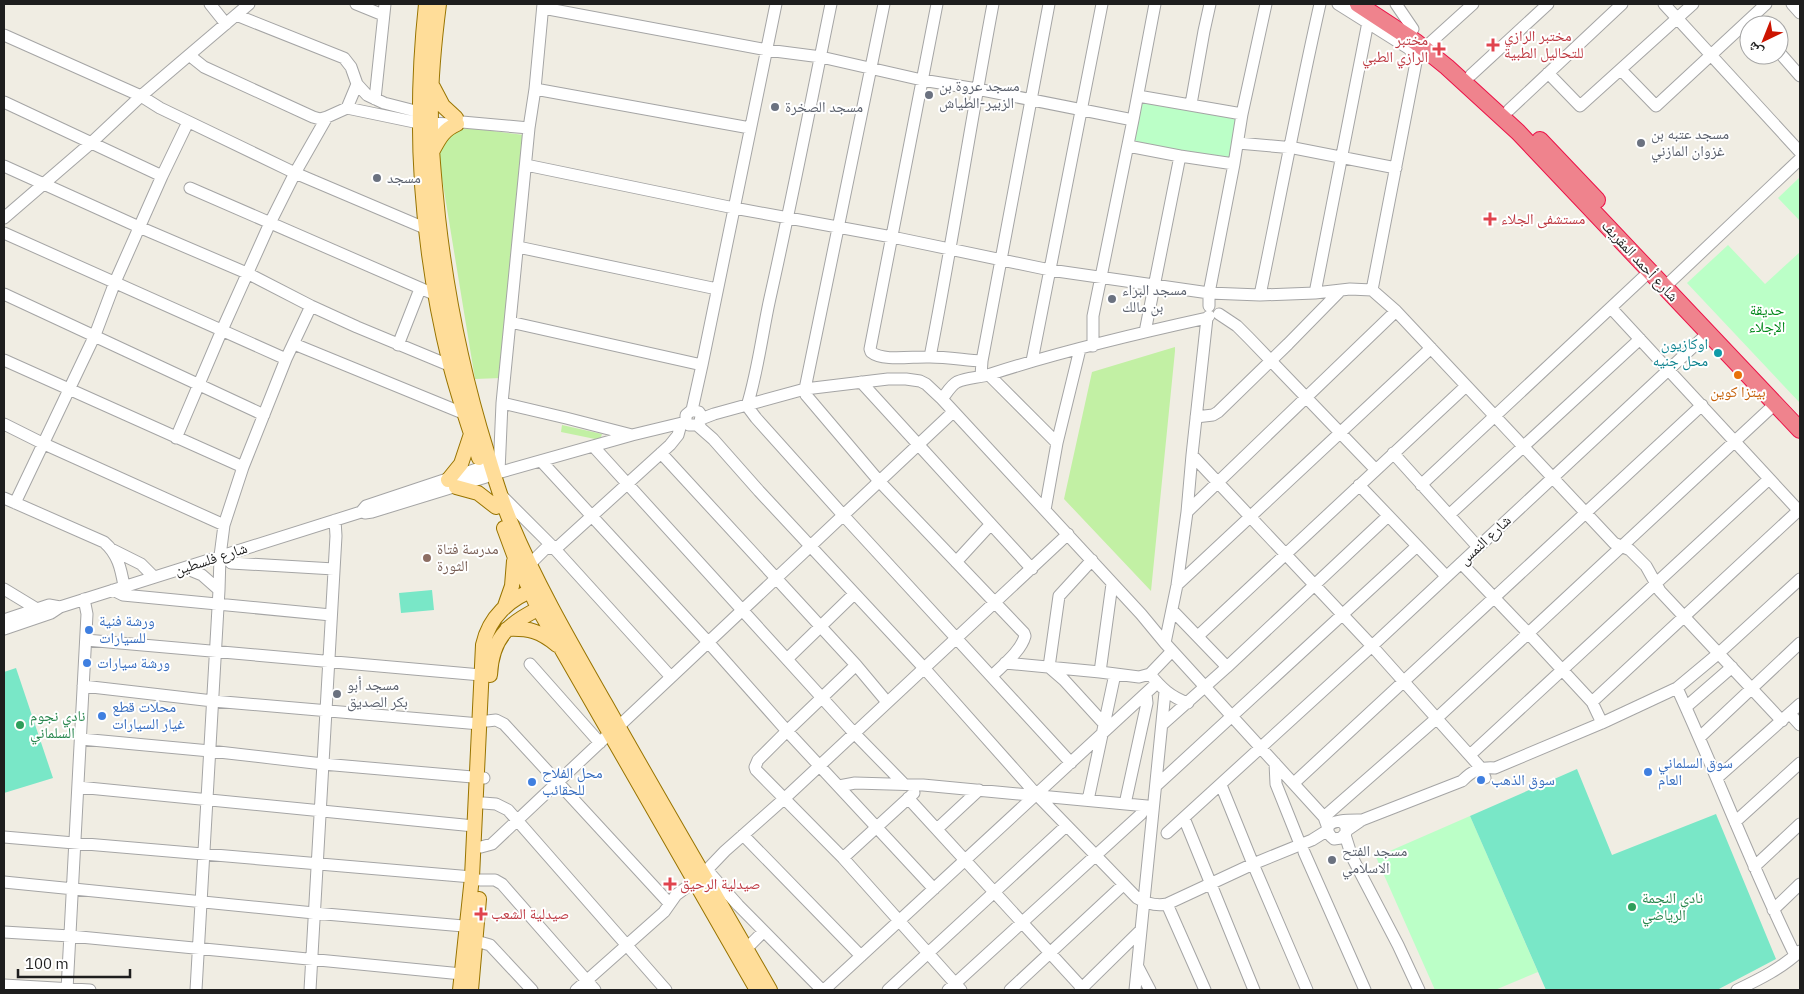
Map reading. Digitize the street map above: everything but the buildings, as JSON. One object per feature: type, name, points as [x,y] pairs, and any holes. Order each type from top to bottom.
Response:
[{"type":"highway","name":"شارع أحمد المقريف","points":[[1358,4],[1416,42],[1472,88],[1591,201],[1800,421]]},
{"type":"highway","name":"شارع أحمد المقريف","points":[[1373,4],[1431,42],[1471,74],[1509,110],[1591,201],[1650,271],[1800,430]]},
{"type":"main road","points":[[426,4],[425,118],[427,229],[436,295],[450,366],[464,414],[490,473]]},
{"type":"main road","points":[[439,4],[431,83],[425,118],[432,153],[441,244],[455,326],[490,473],[514,555],[536,589],[609,734]]},
{"type":"main road","points":[[431,83],[443,106],[458,121],[441,135],[432,153]]},
{"type":"main road","points":[[471,433],[452,484],[498,501],[509,519],[530,564],[536,589]]},
{"type":"main road","points":[[483,722],[481,675],[485,635],[490,625],[505,606],[514,576],[514,555]]},
{"type":"main road","points":[[505,606],[536,589]]},
{"type":"main road","points":[[471,990],[476,879],[474,826],[480,777],[483,722],[492,654],[499,639],[507,630],[518,620],[544,606]]},
{"type":"main road","points":[[544,606],[560,648],[609,734],[702,875],[770,990]]},
{"type":"main road","points":[[507,630],[532,630],[560,648]]},
{"type":"main road","points":[[476,879],[481,847],[483,803],[480,777]]},
{"type":"main road","points":[[702,875],[757,990]]},
{"type":"main road","points":[[460,990],[473,931]]},
{"type":"street","points":[[210,4],[226,24]]},
{"type":"street","points":[[4,218],[42,183],[91,143],[189,54],[249,4]]},
{"type":"street","points":[[356,4],[384,10],[375,99]]},
{"type":"street","points":[[530,564],[545,549],[560,545],[661,453],[691,423],[699,412],[692,410],[776,4]]},
{"type":"street","points":[[831,4],[788,218],[747,406],[843,515],[1072,763]]},
{"type":"street","points":[[884,4],[805,389],[809,400],[879,481],[1025,636],[1023,642],[1006,663],[992,676]]},
{"type":"street","points":[[937,4],[870,349],[876,356],[892,358],[930,357],[982,361]]},
{"type":"street","points":[[930,357],[993,4]]},
{"type":"street","points":[[1049,4],[982,361],[985,375],[1057,444]]},
{"type":"street","points":[[1032,361],[1102,4]]},
{"type":"street","points":[[1093,346],[1093,316],[1155,4]]},
{"type":"street","points":[[1191,104],[1210,4]]},
{"type":"street","points":[[702,875],[823,990],[1072,763],[1105,728],[1157,683],[1169,647],[1172,610],[1187,512],[1196,417],[1211,314],[1209,293],[1242,114],[1266,4]]},
{"type":"street","points":[[1260,296],[1320,4]]},
{"type":"street","points":[[1338,4],[1408,48],[1417,57],[1372,290]]},
{"type":"street","points":[[1396,4],[1413,29]]},
{"type":"street","points":[[1431,42],[1473,4]]},
{"type":"street","points":[[1471,74],[1548,4]]},
{"type":"street","points":[[1509,110],[1622,4]]},
{"type":"street","points":[[1664,4],[1679,18],[1800,152]]},
{"type":"street","points":[[1548,72],[1580,106],[1693,4]]},
{"type":"street","points":[[1757,15],[1766,4]]},
{"type":"street","points":[[1792,4],[1800,13]]},
{"type":"street","points":[[490,473],[502,404],[543,6],[767,50],[821,57],[922,80],[1133,120]]},
{"type":"street","points":[[236,15],[344,58],[351,67],[357,84],[367,95],[412,109],[425,118]]},
{"type":"street","points":[[1315,293],[1368,22]]},
{"type":"street","points":[[1621,70],[1656,106],[1712,54],[1739,32]]},
{"type":"street","points":[[4,35],[142,96],[160,108],[188,122],[295,172],[427,229]]},
{"type":"street","points":[[189,54],[204,67],[320,119],[347,108],[388,117],[425,118],[529,128]]},
{"type":"street","points":[[1789,63],[1800,76]]},
{"type":"street","points":[[347,108],[357,84]]},
{"type":"street","points":[[535,90],[750,128]]},
{"type":"street","points":[[1138,96],[1242,114]]},
{"type":"street","points":[[4,102],[162,176]]},
{"type":"street","points":[[388,117],[392,104]]},
{"type":"street","points":[[176,438],[270,223],[295,172],[327,117]]},
{"type":"street","points":[[15,503],[95,335],[139,227],[188,122]]},
{"type":"street","points":[[1238,143],[1291,148],[1396,168]]},
{"type":"street","points":[[1128,146],[1234,164]]},
{"type":"street","points":[[1145,332],[1180,156]]},
{"type":"street","points":[[1670,282],[1800,159]]},
{"type":"street","points":[[526,165],[1050,270],[1102,276],[1209,293],[1260,296],[1341,290],[1372,290],[1396,311],[1614,543],[1621,547],[1626,547],[1646,566],[1660,591],[1752,688],[1786,718],[1800,726]]},
{"type":"street","points":[[4,166],[249,274],[312,306],[450,366]]},
{"type":"street","points":[[190,188],[436,295]]},
{"type":"street","points":[[4,233],[286,359]]},
{"type":"street","points":[[518,248],[717,289]]},
{"type":"street","points":[[1421,485],[1496,417],[1650,271]]},
{"type":"street","points":[[398,344],[420,289]]},
{"type":"street","points":[[1196,417],[1212,415],[1218,412],[1341,290]]},
{"type":"street","points":[[4,294],[264,415]]},
{"type":"street","points":[[196,990],[220,556],[224,525],[242,467],[286,359],[312,306]]},
{"type":"street","points":[[1592,702],[1800,511],[1611,308]]},
{"type":"street","points":[[1187,512],[1396,311]]},
{"type":"street","points":[[942,399],[954,384],[958,382],[1211,314],[1237,326],[1376,470]]},
{"type":"street","points":[[510,322],[702,365]]},
{"type":"street","name":"شارع النمس","points":[[1167,833],[1372,646],[1552,476],[1708,333]]},
{"type":"street","points":[[1449,515],[1640,339]]},
{"type":"street","points":[[294,344],[464,414]]},
{"type":"street","points":[[1177,585],[1431,348]]},
{"type":"street","points":[[1045,510],[1057,444],[1080,349]]},
{"type":"street","points":[[888,379],[892,358]]},
{"type":"street","points":[[4,360],[242,467]]},
{"type":"street","name":"شارع فلسطين","points":[[4,629],[51,613],[60,607],[124,586],[361,512],[372,512],[490,473],[541,461],[632,435],[691,423],[714,414],[805,389],[888,379],[920,381],[942,399],[1068,534],[1334,828]]},
{"type":"street","points":[[861,382],[1032,569]]},
{"type":"street","points":[[1198,636],[1466,386]]},
{"type":"street","points":[[1334,828],[1437,718],[1776,403]]},
{"type":"street","points":[[502,404],[632,435]]},
{"type":"street","points":[[1294,783],[1702,405]]},
{"type":"street","points":[[481,847],[492,844],[953,412]]},
{"type":"street","points":[[691,423],[712,439],[924,668],[1037,795],[1123,885],[1144,902],[1159,906],[1253,864],[1302,848],[1334,828],[1362,820],[1462,781],[1476,769],[1562,670],[1769,479]]},
{"type":"street","points":[[4,424],[224,525]]},
{"type":"street","points":[[593,446],[854,732],[904,784]]},
{"type":"street","points":[[661,453],[856,665],[887,702]]},
{"type":"street","points":[[1393,453],[1478,547]]},
{"type":"street","points":[[1192,455],[1404,681],[1437,718],[1476,769]]},
{"type":"street","points":[[541,461],[819,766],[934,888]]},
{"type":"street","points":[[1359,485],[1446,576]]},
{"type":"street","points":[[4,498],[94,536],[113,550],[141,564],[154,577]]},
{"type":"street","points":[[498,501],[553,547],[671,677]]},
{"type":"street","points":[[1163,724],[1227,667],[1388,516]]},
{"type":"street","points":[[310,990],[334,569],[335,520]]},
{"type":"street","points":[[956,562],[990,525]]},
{"type":"street","points":[[576,990],[664,912],[676,895],[702,875],[1068,534]]},
{"type":"street","points":[[1157,785],[1417,546]]},
{"type":"street","points":[[113,550],[120,566],[124,586]]},
{"type":"street","points":[[1049,667],[1059,596],[1092,560]]},
{"type":"street","points":[[231,562],[334,569]]},
{"type":"street","points":[[1461,563],[1592,702],[1602,723]]},
{"type":"street","points":[[185,568],[202,575],[219,590]]},
{"type":"street","points":[[1476,769],[1495,768],[1602,723],[1678,688],[1800,579]]},
{"type":"street","points":[[1100,672],[1112,584]]},
{"type":"street","points":[[4,589],[37,609]]},
{"type":"street","points":[[113,590],[123,595],[331,616]]},
{"type":"street","points":[[787,659],[854,594]]},
{"type":"street","points":[[67,989],[84,686],[87,614],[84,599]]},
{"type":"street","name":"شارع فلسطين","points":[[4,620],[52,605],[60,607]]},
{"type":"street","points":[[1172,610],[1227,667]]},
{"type":"street","points":[[86,640],[481,675]]},
{"type":"street","points":[[1700,737],[1800,643]]},
{"type":"street","points":[[1006,663],[1139,677],[1157,683],[1180,700],[1188,703]]},
{"type":"street","points":[[530,664],[609,734]]},
{"type":"street","points":[[856,665],[758,760],[755,767],[843,858],[928,954],[955,988],[1022,922],[1150,807]]},
{"type":"street","points":[[1049,667],[1070,685],[1105,728]]},
{"type":"street","points":[[1686,708],[1732,667]]},
{"type":"street","points":[[1088,800],[1105,728],[1115,674]]},
{"type":"street","points":[[1135,990],[1144,902],[1150,807],[1157,785],[1163,724],[1157,683]]},
{"type":"street","points":[[84,686],[213,701],[326,711],[483,722],[496,720],[504,724],[669,903]]},
{"type":"street","points":[[1678,688],[1773,910],[1798,953],[1769,974],[1737,990]]},
{"type":"street","points":[[1125,804],[1147,703],[1146,694]]},
{"type":"street","points":[[1716,778],[1800,704]]},
{"type":"street","points":[[81,739],[210,750],[323,764],[480,777]]},
{"type":"street","points":[[1275,763],[1276,784],[1302,848],[1365,990]]},
{"type":"street","points":[[1735,822],[1800,763]]},
{"type":"street","points":[[839,786],[855,783],[904,784],[1150,807]]},
{"type":"street","points":[[1221,784],[1307,990]]},
{"type":"street","points":[[843,858],[923,786]]},
{"type":"street","points":[[78,787],[474,826]]},
{"type":"street","points":[[937,829],[980,790]]},
{"type":"street","points":[[908,798],[1082,990],[1141,930]]},
{"type":"street","points":[[483,803],[500,805],[508,810],[666,990]]},
{"type":"street","points":[[1184,818],[1254,990]]},
{"type":"street","points":[[1754,867],[1800,824]]},
{"type":"street","points":[[888,990],[1066,826]]},
{"type":"street","points":[[1334,828],[1352,857],[1419,990]]},
{"type":"street","points":[[743,835],[861,956]]},
{"type":"street","points":[[4,837],[495,880],[502,884],[595,990]]},
{"type":"street","points":[[4,882],[201,901],[473,931],[490,945],[532,990]]},
{"type":"street","points":[[1773,910],[1800,884]]},
{"type":"street","points":[[1010,990],[1123,885]]},
{"type":"street","points":[[1167,904],[1205,990]]},
{"type":"street","points":[[4,932],[70,936],[462,974]]},
{"type":"street","points":[[746,949],[763,932]]},
{"type":"street","points":[[1138,967],[1150,990]]},
{"type":"street","points":[[4,985],[90,990]]},
{"type":"green space","points":[[1138,96],[1242,114],[1234,164],[1128,146]]},
{"type":"green space","points":[[463,127],[524,135],[501,378],[475,379],[438,154],[448,134]]},
{"type":"green space","points":[[1800,177],[1800,221],[1778,198]]},
{"type":"green space","name":"حديقة الإجلاء","points":[[1728,245],[1765,284],[1800,252],[1800,403],[1687,283]]},
{"type":"green space","points":[[1175,347],[1151,591],[1064,499],[1092,372]]},
{"type":"green space","points":[[562,425],[602,434],[600,440],[561,432]]},
{"type":"green space","points":[[432,590],[434,610],[401,613],[399,593]]},
{"type":"green space","name":"نادي نجوم السلماني","points":[[16,668],[53,778],[4,793],[4,672]]},
{"type":"green space","name":"نادي النجمة الرياضي","points":[[1577,769],[1612,855],[1716,814],[1776,959],[1717,990],[1546,990],[1470,816]]},
{"type":"green space","points":[[1470,816],[1538,972],[1495,990],[1435,990],[1376,857]]},
{"type":"place","name":"مختبر الرازي للتحاليل الطبية","points":[[1493,45]]},
{"type":"place","name":"مختبر الرازي الطبي","points":[[1439,49]]},
{"type":"place","name":"مسجد عروة بن الزبير-الطياش","points":[[929,95]]},
{"type":"place","name":"مسجد الصخرة","points":[[775,107]]},
{"type":"place","name":"مسجد عتبه بن غزوان المازني","points":[[1641,143]]},
{"type":"place","name":"مسجد","points":[[377,178]]},
{"type":"place","name":"مستشفى الجلاء","points":[[1490,219]]},
{"type":"place","name":"مسجد البراء بن مالك","points":[[1112,299]]},
{"type":"place","name":"اوكازيون محل جنيه","points":[[1718,353]]},
{"type":"place","name":"بيتزا كوين","points":[[1738,375]]},
{"type":"place","name":"مدرسة فتاة الثورة","points":[[427,558]]},
{"type":"place","name":"ورشة فنية للسيارات","points":[[89,630]]},
{"type":"place","name":"ورشة سيارات","points":[[87,663]]},
{"type":"place","name":"مسجد أبو بكر الصديق","points":[[337,694]]},
{"type":"place","name":"محلات قطع غيار السيارات","points":[[102,716]]},
{"type":"place","name":"نادي نجوم السلماني","points":[[20,725]]},
{"type":"place","name":"سوق السلماني العام","points":[[1648,772]]},
{"type":"place","name":"سوق الذهب","points":[[1481,780]]},
{"type":"place","name":"محل الفلاح للحقائب","points":[[532,782]]},
{"type":"place","name":"مسجد الفتح الاسلامي","points":[[1332,860]]},
{"type":"place","name":"صيدلية الرحيق","points":[[670,884]]},
{"type":"place","name":"نادي النجمة الرياضي","points":[[1632,907]]},
{"type":"place","name":"صيدلية الشعب","points":[[481,914]]}]
